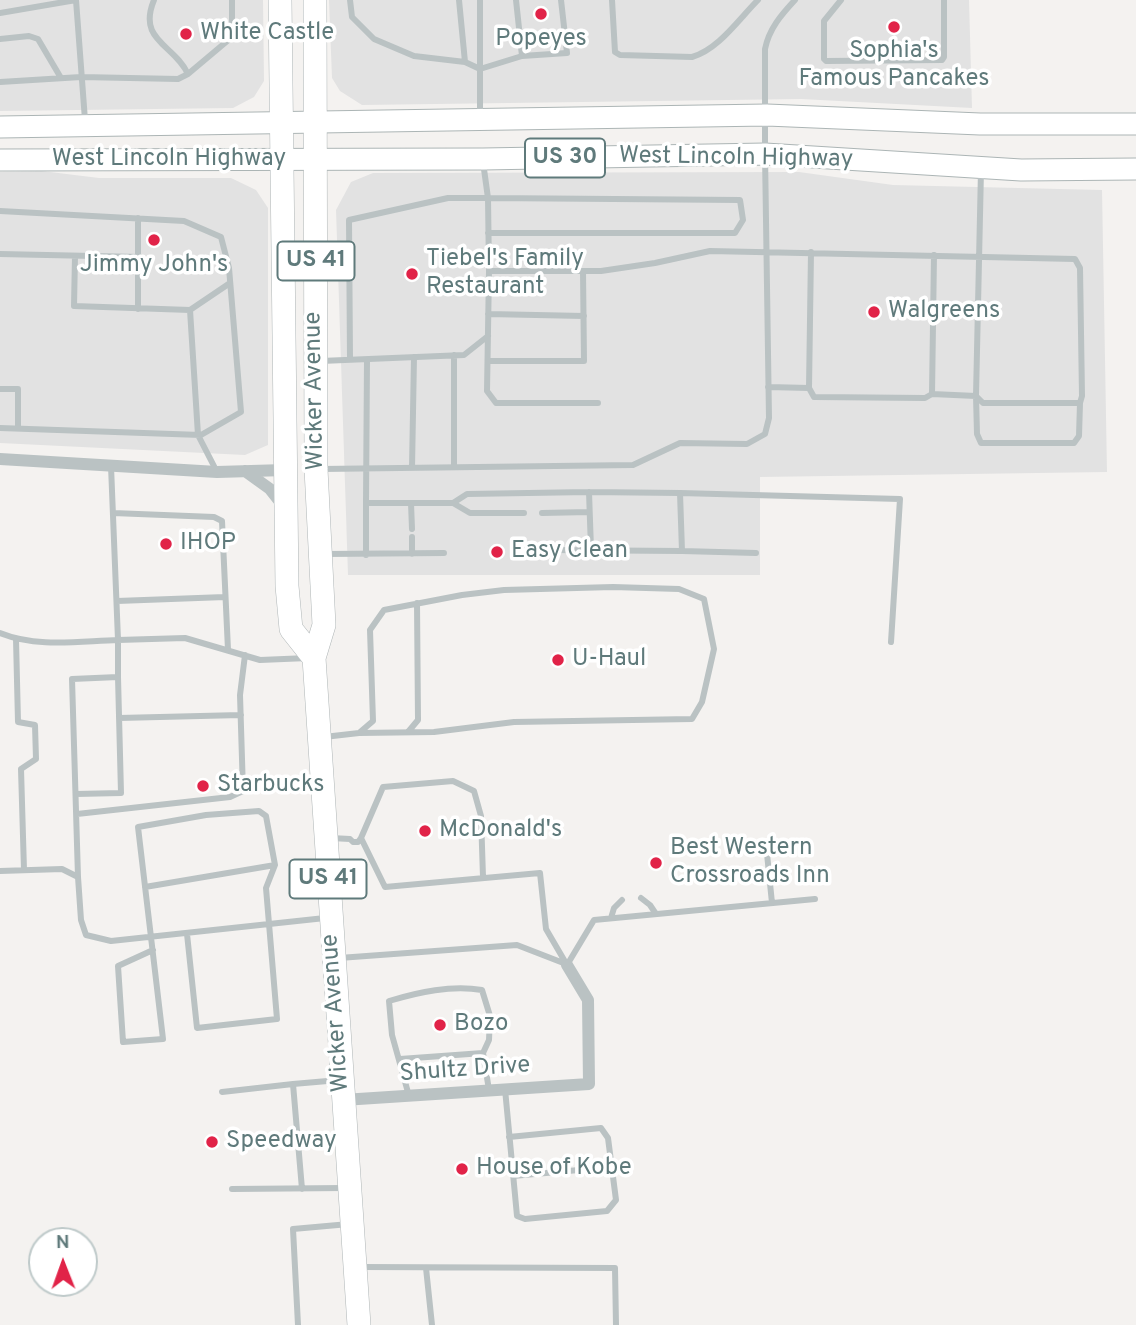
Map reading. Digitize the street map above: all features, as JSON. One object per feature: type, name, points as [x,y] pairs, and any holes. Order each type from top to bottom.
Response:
[{"type":"highway","name":"US 41","points":[[280,0],[281,160]]},
{"type":"highway","name":"US 41","points":[[316,0],[316,122]]},
{"type":"highway","name":"Wicker Avenue","points":[[316,122],[316,469],[324,625],[314,658],[359,1325]]},
{"type":"highway","name":"Wicker Avenue","points":[[281,160],[287,586],[291,629],[314,658]]},
{"type":"highway","points":[[285,470],[300,473],[304,489],[308,546],[321,554]]},
{"type":"main road","name":"West Lincoln Highway","points":[[0,127],[767,115],[1027,125],[1136,124]]},
{"type":"main road","name":"West Lincoln Highway","points":[[0,160],[483,159],[765,154],[981,168],[1136,169]]},
{"type":"street","points":[[0,459],[217,472],[285,470]]},
{"type":"street","points":[[244,471],[270,489],[286,509]]},
{"type":"street","name":"Shultz Drive","points":[[343,1090],[409,1096],[589,1084],[587,1000],[568,965]]},
{"type":"lane","points":[[29,0],[29,9]]},
{"type":"lane","points":[[0,13],[76,0],[85,124]]},
{"type":"lane","points":[[154,0],[148,24],[154,36],[184,66],[188,74]]},
{"type":"lane","points":[[0,82],[81,77],[178,79],[188,74],[232,37],[232,0]]},
{"type":"lane","points":[[350,0],[352,17],[374,39],[414,56],[465,62],[480,69],[522,56],[567,53],[561,0]]},
{"type":"lane","points":[[460,0],[465,62]]},
{"type":"lane","points":[[480,0],[480,121]]},
{"type":"lane","points":[[516,0],[522,56]]},
{"type":"lane","points":[[611,0],[615,52],[620,55],[692,58],[702,55],[713,46],[758,0]]},
{"type":"lane","points":[[316,469],[633,465],[680,443],[747,444],[765,434],[769,418],[765,49],[768,37],[780,16],[795,0]]},
{"type":"lane","points":[[841,0],[824,21],[826,61],[942,60],[944,0]]},
{"type":"lane","points":[[0,39],[29,36],[38,39],[61,78]]},
{"type":"lane","points":[[483,159],[488,198],[487,391],[496,403],[598,403]]},
{"type":"lane","points":[[488,271],[601,271],[710,251],[766,251],[980,256],[1075,259],[1080,268],[1082,396],[1079,436],[1074,443],[981,443],[977,434],[976,396],[980,256],[981,168]]},
{"type":"lane","points":[[350,359],[349,220],[448,198],[488,198],[740,200],[743,220],[735,233],[488,233]]},
{"type":"lane","points":[[0,211],[184,220],[221,237],[229,268],[241,412],[198,435],[0,428]]},
{"type":"lane","points":[[138,218],[138,309]]},
{"type":"lane","points":[[811,252],[809,388],[814,397],[925,398],[932,394],[976,396],[983,403],[1080,403]]},
{"type":"lane","points":[[0,254],[140,257]]},
{"type":"lane","points":[[932,394],[934,255]]},
{"type":"lane","points":[[75,256],[74,306],[190,310],[230,283]]},
{"type":"lane","points":[[488,361],[584,361],[583,271]]},
{"type":"lane","points":[[190,310],[198,435],[217,472]]},
{"type":"lane","points":[[488,314],[584,316]]},
{"type":"lane","points":[[316,362],[464,355],[488,336]]},
{"type":"lane","points":[[454,355],[454,467]]},
{"type":"lane","points":[[412,468],[414,357]]},
{"type":"lane","points":[[366,555],[367,360]]},
{"type":"lane","points":[[768,387],[809,388]]},
{"type":"lane","points":[[0,388],[18,389],[18,428]]},
{"type":"lane","points":[[76,794],[121,793],[111,466]]},
{"type":"lane","points":[[589,492],[591,549]]},
{"type":"lane","points":[[453,503],[467,494],[589,492],[900,499],[891,642]]},
{"type":"lane","points":[[680,493],[682,551]]},
{"type":"lane","points":[[366,503],[453,503],[470,513],[524,513]]},
{"type":"lane","points":[[411,503],[412,554]]},
{"type":"lane","points":[[542,513],[589,512]]},
{"type":"lane","points":[[113,513],[214,517],[222,521],[228,650]]},
{"type":"lane","points":[[549,550],[756,553]]},
{"type":"lane","points":[[321,554],[444,553]]},
{"type":"lane","points":[[319,737],[359,733],[434,732],[514,722],[692,719],[702,702],[714,649],[704,599],[679,589],[613,587],[504,590],[384,610],[370,630],[373,721],[359,733]]},
{"type":"lane","points":[[117,601],[225,597]]},
{"type":"lane","points":[[408,733],[418,720],[417,603]]},
{"type":"lane","points":[[0,633],[34,643],[185,638],[260,660],[314,658]]},
{"type":"lane","points":[[16,639],[18,722],[35,725],[36,759],[21,769],[24,870]]},
{"type":"lane","points":[[77,814],[230,797],[243,791],[240,695],[245,655]]},
{"type":"lane","points":[[118,677],[72,679],[78,877],[81,920],[86,935],[111,941],[331,918]]},
{"type":"lane","points":[[120,718],[240,715]]},
{"type":"lane","points":[[326,838],[358,842],[383,786],[453,781],[474,791],[481,816],[483,877]]},
{"type":"lane","points":[[153,950],[118,966],[123,1042],[163,1039],[152,938],[138,827],[172,820],[259,811],[266,816],[275,865],[266,888],[276,1019],[197,1028],[187,934]]},
{"type":"lane","points":[[361,838],[385,887],[540,873],[546,929],[568,965]]},
{"type":"lane","points":[[766,844],[772,903]]},
{"type":"lane","points":[[145,887],[275,865]]},
{"type":"lane","points":[[0,871],[62,869],[78,877]]},
{"type":"lane","points":[[641,898],[656,914]]},
{"type":"lane","points":[[568,965],[594,920],[815,899]]},
{"type":"lane","points":[[611,918],[614,908],[621,900]]},
{"type":"lane","points":[[334,958],[517,944],[568,965]]},
{"type":"lane","points":[[409,1096],[392,1035],[389,1001],[415,993],[467,988],[482,990],[490,1016],[489,1040],[484,1053],[489,1090]]},
{"type":"lane","points":[[400,1059],[484,1053]]},
{"type":"lane","points":[[293,1084],[302,1189]]},
{"type":"lane","points":[[222,1092],[293,1084],[343,1090]]},
{"type":"lane","points":[[505,1089],[509,1137],[517,1216],[525,1219],[607,1211],[616,1200],[608,1138],[601,1128],[509,1137]]},
{"type":"lane","points":[[513,1176],[612,1167]]},
{"type":"lane","points":[[232,1189],[349,1188]]},
{"type":"lane","points":[[298,1325],[293,1229],[351,1224]]},
{"type":"lane","points":[[354,1267],[615,1268],[616,1325]]},
{"type":"lane","points":[[426,1268],[432,1325]]},
{"type":"shaded area","points":[[0,0],[263,0],[264,81],[254,97],[233,108],[0,111]]},
{"type":"shaded area","points":[[329,0],[969,0],[972,108],[801,99],[362,105],[340,91],[332,78]]},
{"type":"shaded area","points":[[42,171],[99,178],[231,178],[256,190],[268,208],[268,445],[245,455],[0,443],[0,172]]},
{"type":"shaded area","points":[[799,172],[893,185],[1102,190],[1107,472],[760,477],[760,575],[348,575],[336,210],[351,182],[373,173]]},
{"type":"place","name":"Popeyes","points":[[541,14]]},
{"type":"place","name":"Sophia's Famous Pancakes","points":[[894,27]]},
{"type":"place","name":"White Castle","points":[[186,34]]},
{"type":"place","name":"Jimmy John's","points":[[154,240]]},
{"type":"place","name":"Tiebel's Family Restaurant","points":[[412,274]]},
{"type":"place","name":"Walgreens","points":[[874,312]]},
{"type":"place","name":"IHOP","points":[[166,544]]},
{"type":"place","name":"Easy Clean","points":[[497,552]]},
{"type":"place","name":"U-Haul","points":[[558,660]]},
{"type":"place","name":"Starbucks","points":[[203,786]]},
{"type":"place","name":"McDonald's","points":[[425,831]]},
{"type":"place","name":"Best Western Crossroads Inn","points":[[656,863]]},
{"type":"place","name":"Bozo","points":[[440,1025]]},
{"type":"place","name":"Speedway","points":[[212,1142]]},
{"type":"place","name":"House of Kobe","points":[[462,1169]]}]
